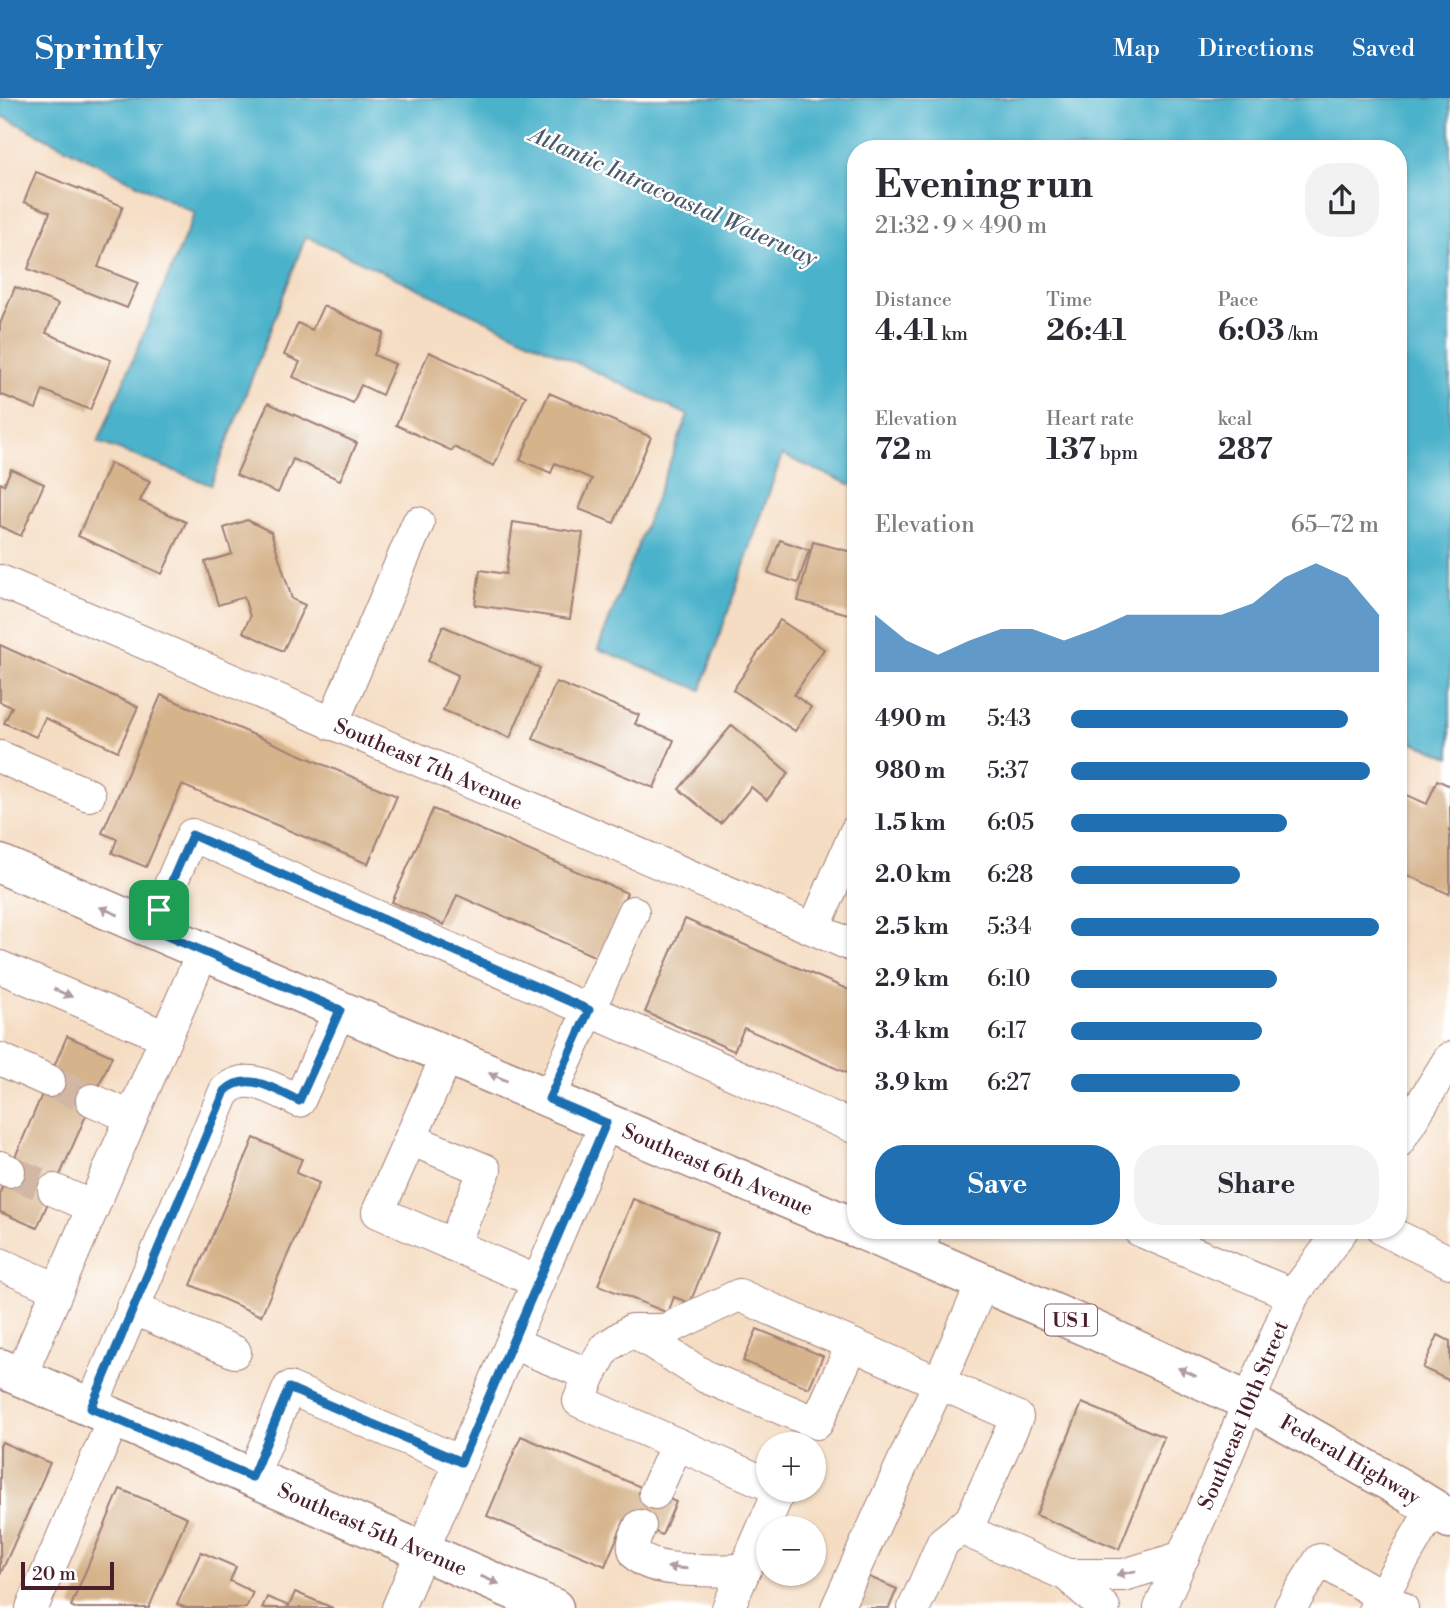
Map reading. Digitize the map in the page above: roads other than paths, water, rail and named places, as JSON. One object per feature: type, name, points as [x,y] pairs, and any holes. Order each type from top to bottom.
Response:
[{"type":"main road","name":"Southeast 6th Avenue","points":[[0,864],[847,1224]]},
{"type":"main road","name":"US 1","points":[[921,1242],[983,1282],[1179,1368],[1249,1402]]},
{"type":"main road","name":"Southeast 5th Avenue","points":[[10,1373],[554,1608]]},
{"type":"main road","name":"Federal Highway","points":[[1249,1402],[1442,1513]]},
{"type":"street","points":[[332,724],[418,523]]},
{"type":"street","name":"Southeast 7th Avenue","points":[[0,582],[847,943]]},
{"type":"street","points":[[0,757],[89,795]]},
{"type":"street","points":[[151,929],[192,835],[847,1124]]},
{"type":"street","points":[[814,929],[847,852]]},
{"type":"street","points":[[549,1099],[634,912]]},
{"type":"street","points":[[10,1373],[57,1289],[203,951]]},
{"type":"street","points":[[0,967],[166,1037]]},
{"type":"street","points":[[32,1608],[102,1413],[132,1308],[225,1091],[231,1085],[249,1080],[299,1101],[340,1010]]},
{"type":"street","points":[[447,1056],[378,1212],[538,1282]]},
{"type":"street","points":[[1407,1127],[1450,1058]]},
{"type":"street","points":[[0,1059],[48,1081]]},
{"type":"street","points":[[92,1100],[131,1117]]},
{"type":"street","points":[[398,1608],[606,1123]]},
{"type":"street","points":[[410,1139],[485,1170],[453,1245]]},
{"type":"street","points":[[54,1190],[93,1206]]},
{"type":"street","points":[[1160,1239],[1293,1295]]},
{"type":"street","name":"Southeast 10th Street","points":[[1160,1608],[1293,1295],[1335,1239]]},
{"type":"street","points":[[1403,1239],[1450,1262]]},
{"type":"street","points":[[0,1264],[57,1289]]},
{"type":"street","points":[[837,1608],[983,1282]]},
{"type":"street","points":[[756,1479],[579,1401],[605,1348],[632,1330],[665,1330],[739,1295],[1017,1417],[971,1520],[943,1542],[914,1608]]},
{"type":"street","points":[[132,1308],[235,1352]]},
{"type":"street","points":[[632,1330],[706,1377],[817,1423],[852,1345]]},
{"type":"street","points":[[512,1343],[590,1376]]},
{"type":"street","points":[[252,1477],[289,1388],[461,1462]]},
{"type":"street","points":[[655,1493],[677,1444]]},
{"type":"street","points":[[729,1608],[774,1502]]},
{"type":"street","points":[[1290,1608],[1320,1560],[1387,1604],[1442,1513]]},
{"type":"street","points":[[640,1526],[634,1548],[643,1561],[669,1569],[745,1570]]},
{"type":"street","points":[[960,1528],[1067,1575],[1104,1608]]},
{"type":"street","points":[[1067,1575],[1124,1575],[1183,1557]]},
{"type":"water","name":"Atlantic Intracoastal Waterway","points":[[0,98],[1450,98],[1450,757],[1407,740],[1407,140],[847,140],[847,483],[782,455],[701,690],[598,649],[688,415],[306,236],[211,485],[98,442],[195,213],[0,115]]},
{"type":"tunnel","points":[[49,1081],[92,1100]]},
{"type":"tunnel","points":[[9,1171],[54,1190]]}]
